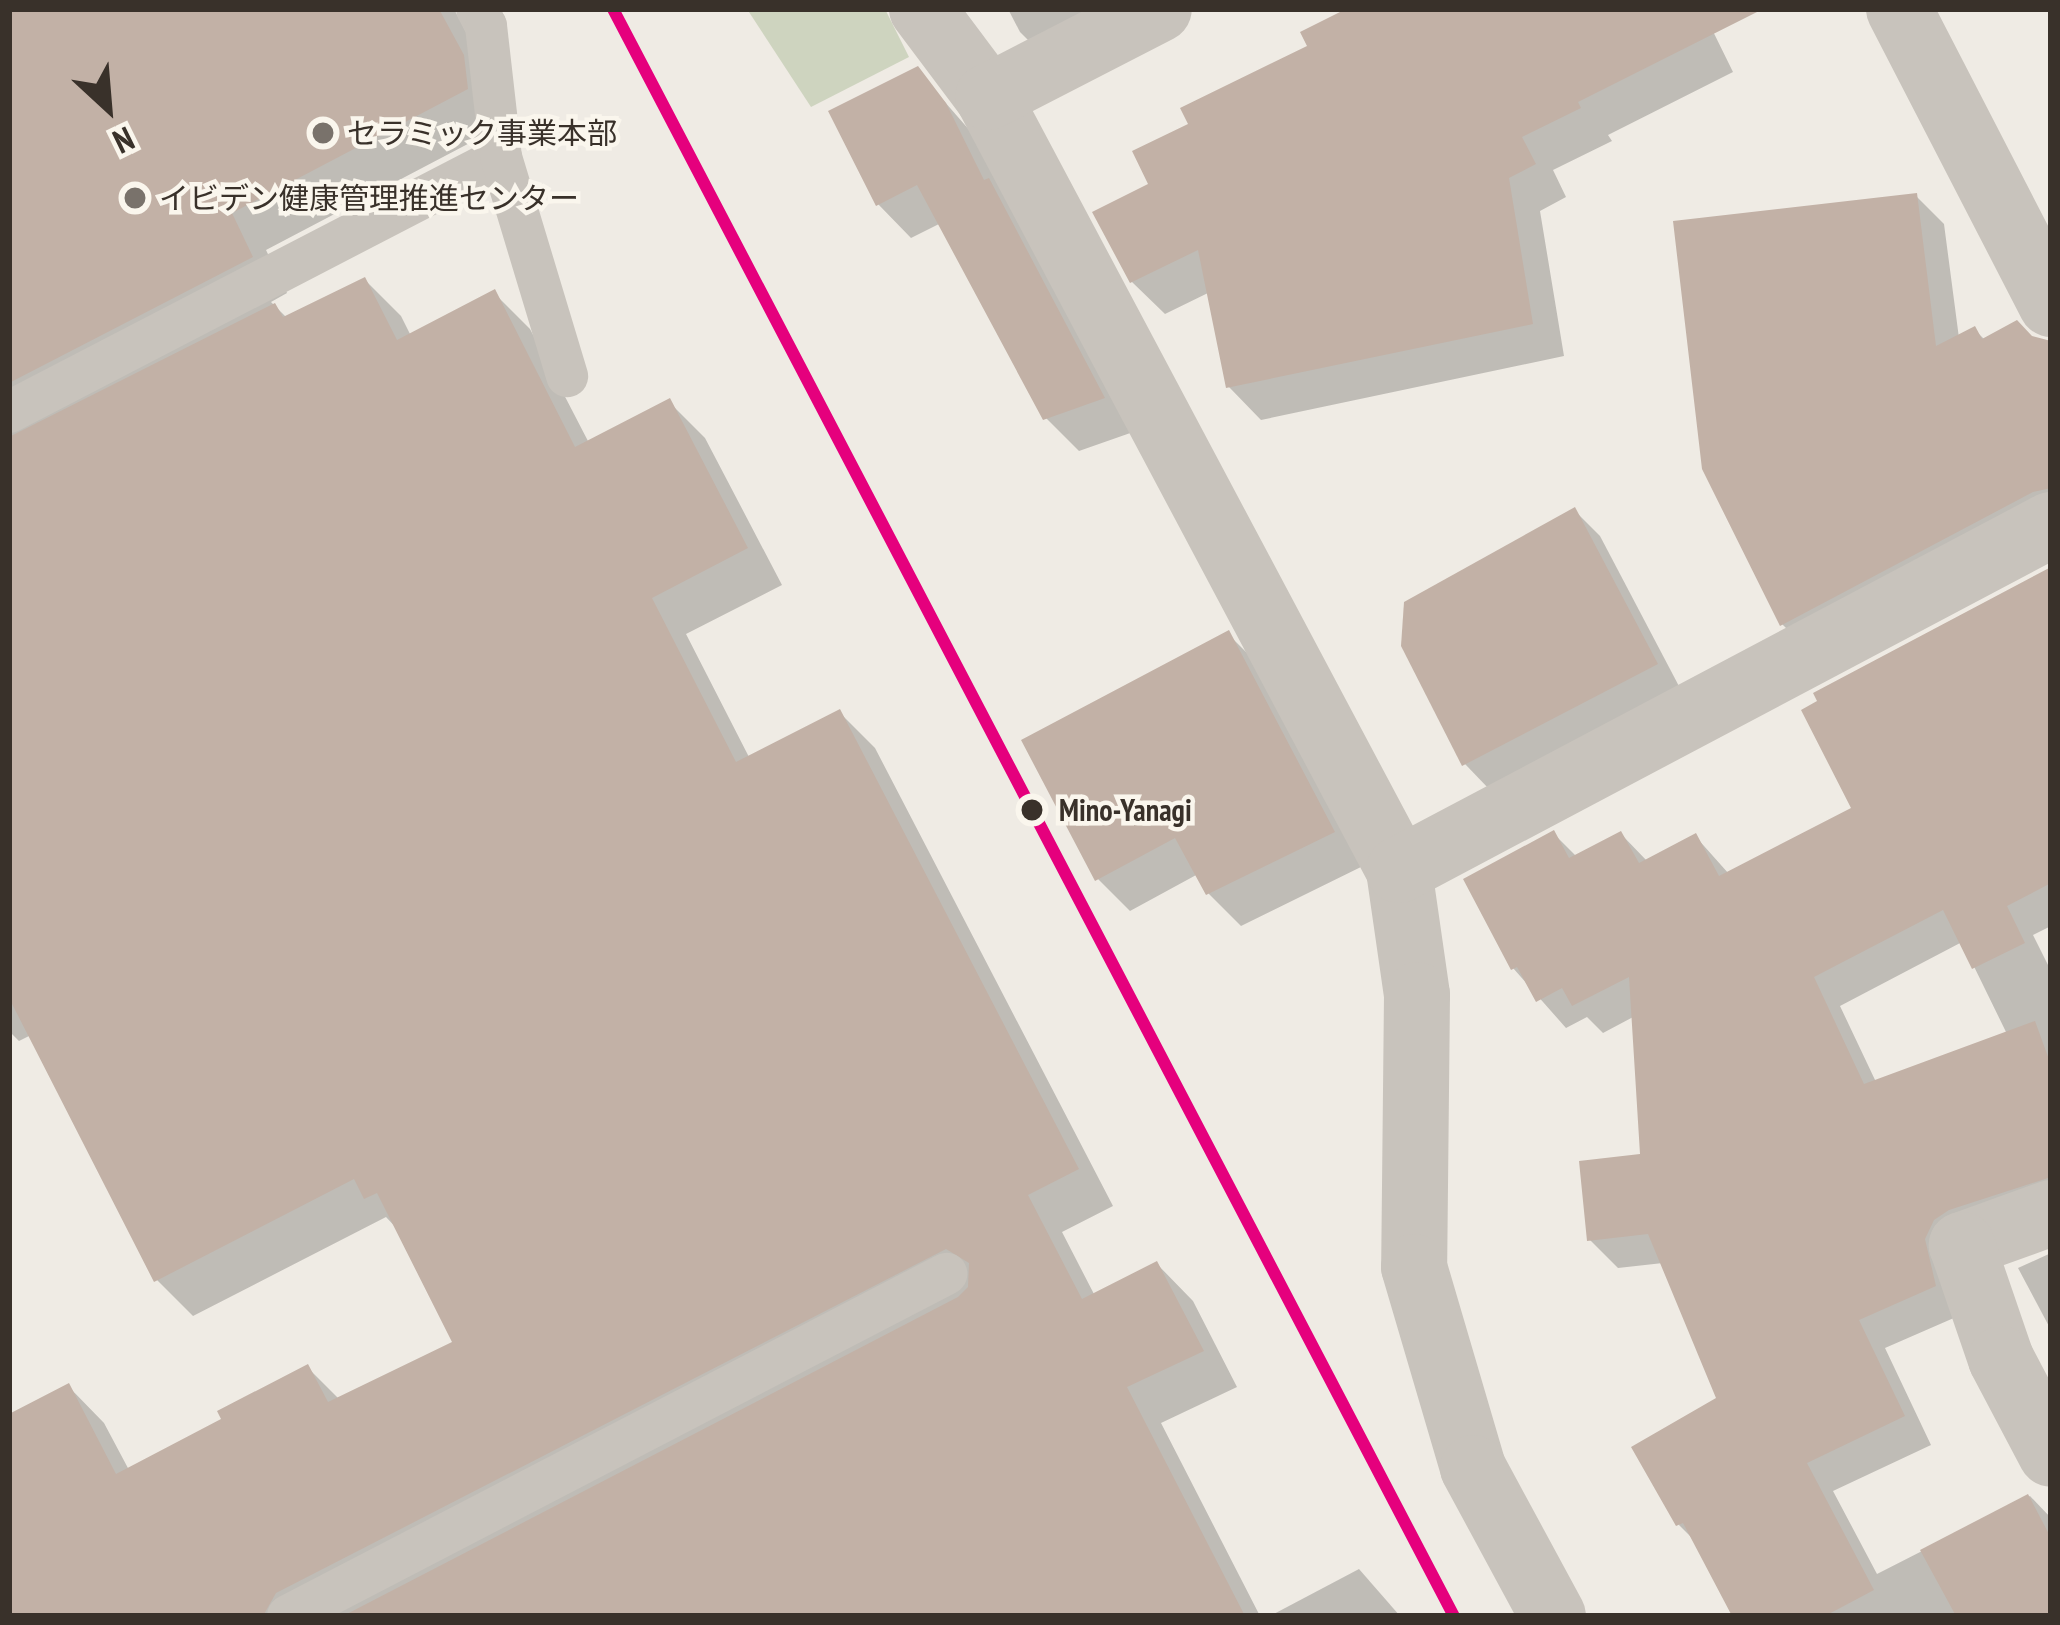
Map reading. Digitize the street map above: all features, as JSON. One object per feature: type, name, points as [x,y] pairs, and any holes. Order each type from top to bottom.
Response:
[{"type":"street","points":[[922,9],[988,97],[1399,870],[1417,995],[1414,1267],[1473,1468],[1553,1616]]},
{"type":"street","points":[[988,97],[1159,9]]},
{"type":"street","points":[[1899,9],[2051,304]]},
{"type":"street","points":[[1399,870],[2051,525]]},
{"type":"street","points":[[2051,1213],[1962,1245],[2001,1359],[2051,1454]]},
{"type":"lane","points":[[477,9],[486,26],[501,157],[567,376]]},
{"type":"lane","points":[[9,412],[501,157]]},
{"type":"lane","points":[[288,1616],[946,1274]]},
{"type":"green space","points":[[747,9],[885,9],[909,57],[811,107]]},
{"type":"building","name":"イビデン健康管理推進センター","points":[[9,9],[439,9],[464,55],[468,89],[232,213],[253,257],[9,383]]},
{"type":"building","points":[[1346,9],[1763,9],[1578,102],[1581,108],[1522,137],[1536,164],[1509,178],[1533,324],[1226,388],[1198,250],[1130,283],[1092,212],[1148,184],[1132,151],[1188,124],[1180,108],[1307,46],[1300,32]]},
{"type":"building","points":[[918,66],[946,103],[984,180],[989,178],[1105,398],[1043,420],[917,185],[876,206],[828,111]]},
{"type":"building","points":[[1917,193],[1936,346],[1975,326],[1982,339],[2017,320],[2032,336],[2051,341],[2051,488],[2033,492],[1780,626],[1702,469],[1673,221]]},
{"type":"building","points":[[365,277],[397,340],[495,289],[575,447],[670,398],[748,548],[652,598],[736,762],[840,709],[1079,1169],[1028,1195],[1082,1299],[1157,1261],[1204,1351],[1127,1387],[1245,1616],[343,1616],[958,1297],[968,1287],[969,1263],[946,1249],[276,1593],[263,1616],[9,1616],[9,1414],[69,1383],[116,1474],[221,1419],[217,1411],[308,1364],[328,1402],[452,1342],[377,1193],[364,1199],[354,1179],[154,1282],[9,998],[9,437],[275,303],[283,317]]},
{"type":"building","points":[[1575,507],[1658,664],[1462,766],[1401,646],[1404,602]]},
{"type":"building","points":[[2051,567],[2051,883],[2007,906],[2025,943],[1972,969],[1943,910],[1814,977],[1864,1084],[2035,1021],[2051,1065],[2051,1177],[1949,1210],[1934,1220],[1925,1239],[1936,1286],[1859,1320],[1905,1416],[1807,1463],[1874,1590],[1825,1616],[1732,1616],[1683,1523],[1676,1526],[1631,1447],[1716,1398],[1648,1234],[1587,1241],[1579,1161],[1640,1154],[1629,977],[1572,1006],[1562,988],[1536,1002],[1517,967],[1511,970],[1463,879],[1554,830],[1569,858],[1621,831],[1639,863],[1696,833],[1719,876],[1851,808],[1801,710],[1817,701],[1813,693]]},
{"type":"building","points":[[1229,630],[1335,832],[1206,895],[1175,838],[1095,881],[1021,740]]},
{"type":"building","points":[[2028,1494],[2051,1538],[2051,1616],[1956,1616],[1920,1550]]},
{"type":"transit line","points":[[613,9],[1454,1616]]},
{"type":"place","name":"セラミック事業本部","points":[[323,133]]},
{"type":"place","name":"イビデン健康管理推進センター","points":[[135,198]]},
{"type":"place","name":"Mino-Yanagi","points":[[1032,810]]}]
